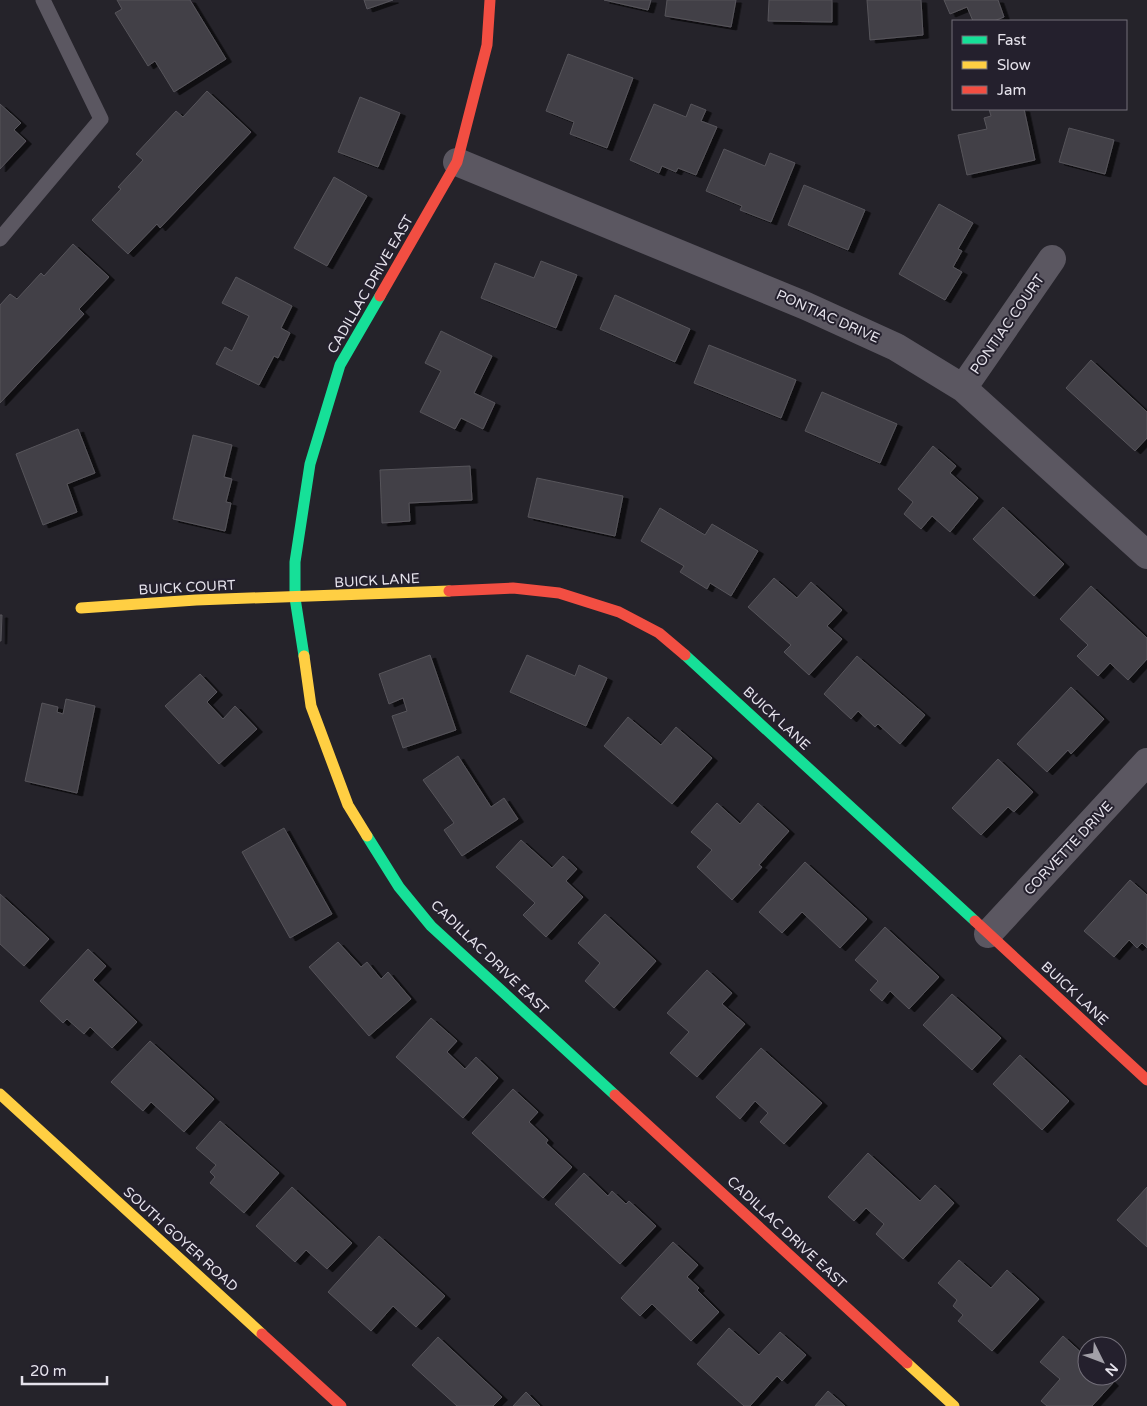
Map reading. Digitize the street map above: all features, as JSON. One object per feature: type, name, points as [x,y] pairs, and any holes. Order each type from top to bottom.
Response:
[{"type":"street","name":"CADILLAC DRIVE EAST","points":[[490,0],[487,45],[457,162],[340,365],[310,464],[295,562],[295,598],[311,706],[348,805],[399,887],[432,926],[954,1406]]},
{"type":"street","name":"PONTIAC DRIVE","points":[[457,162],[806,306],[896,347],[963,388],[1147,555]]},
{"type":"street","name":"PONTIAC COURT","points":[[963,388],[1052,259]]},
{"type":"street","name":"BUICK LANE","points":[[295,598],[513,588],[559,593],[619,612],[659,634],[712,678],[1147,1080]]},
{"type":"street","name":"BUICK COURT","points":[[81,608],[196,600],[295,598]]},
{"type":"street","name":"CORVETTE DRIVE","points":[[988,934],[1147,762]]},
{"type":"street","name":"SOUTH GOYER ROAD","points":[[3,1102],[341,1406]]},
{"type":"lane","points":[[0,239],[101,119],[43,0]]},
{"type":"building","points":[[117,0],[190,0],[226,59],[174,92],[155,61],[148,66],[115,13],[122,9]]},
{"type":"building","points":[[364,0],[393,0],[367,9]]},
{"type":"building","points":[[604,0],[651,0],[648,10]]},
{"type":"building","points":[[667,0],[736,0],[731,27],[665,16]]},
{"type":"building","points":[[769,0],[832,0],[832,22],[768,21]]},
{"type":"building","points":[[867,0],[921,0],[923,35],[870,40]]},
{"type":"building","points":[[944,0],[998,0],[1004,17],[996,20],[973,20],[967,7],[950,14]]},
{"type":"building","points":[[568,54],[633,78],[607,148],[570,134],[574,122],[546,111]]},
{"type":"building","points":[[207,91],[251,132],[160,228],[157,224],[128,254],[92,220],[121,189],[118,187],[143,160],[136,154],[176,111],[183,117]]},
{"type":"building","points":[[360,97],[400,113],[378,167],[338,152]]},
{"type":"building","points":[[0,104],[21,123],[14,130],[26,141],[0,169]]},
{"type":"building","points":[[654,104],[686,117],[691,104],[706,110],[701,121],[717,127],[696,175],[678,168],[676,172],[662,166],[659,173],[630,160]]},
{"type":"building","points":[[989,110],[1024,110],[1035,160],[967,175],[958,135],[987,129],[984,118],[991,116]]},
{"type":"building","points":[[1069,128],[1114,140],[1105,174],[1059,162]]},
{"type":"building","points":[[724,149],[765,166],[770,153],[795,163],[771,222],[740,210],[742,206],[706,191]]},
{"type":"building","points":[[334,177],[367,196],[327,266],[294,248]]},
{"type":"building","points":[[804,185],[865,210],[848,250],[788,225]]},
{"type":"building","points":[[939,204],[973,223],[958,249],[962,251],[953,267],[962,272],[945,300],[899,274]]},
{"type":"building","points":[[73,244],[109,277],[79,309],[84,314],[0,403],[0,305],[10,294],[17,299],[41,273],[44,276]]},
{"type":"building","points":[[541,261],[577,275],[556,328],[481,298],[495,263],[534,278]]},
{"type":"building","points":[[236,277],[292,306],[281,328],[290,333],[278,358],[274,356],[259,385],[216,364],[225,347],[232,351],[249,316],[222,303]]},
{"type":"building","points":[[615,295],[690,329],[675,362],[600,329]]},
{"type":"building","points":[[441,331],[492,356],[474,393],[495,403],[483,429],[461,418],[455,429],[420,412],[441,371],[425,363]]},
{"type":"building","points":[[709,345],[796,380],[781,418],[694,383]]},
{"type":"building","points":[[1091,360],[1147,412],[1147,438],[1135,451],[1066,388]]},
{"type":"building","points":[[822,392],[897,424],[880,463],[805,431]]},
{"type":"building","points":[[78,429],[95,473],[67,484],[77,512],[43,525],[16,454]]},
{"type":"building","points":[[193,435],[232,445],[224,477],[232,479],[226,502],[231,503],[225,531],[173,519]]},
{"type":"building","points":[[933,446],[956,466],[950,473],[978,498],[950,532],[932,516],[921,529],[904,514],[913,502],[898,489]]},
{"type":"building","points":[[470,466],[472,500],[409,503],[410,521],[382,523],[380,470]]},
{"type":"building","points":[[537,478],[623,496],[615,536],[528,517]]},
{"type":"building","points":[[1003,507],[1064,564],[1034,596],[973,539]]},
{"type":"building","points":[[660,508],[705,535],[712,524],[758,551],[731,596],[710,583],[707,589],[680,572],[684,566],[641,541]]},
{"type":"building","points":[[774,578],[797,598],[811,582],[842,610],[827,626],[842,639],[809,675],[784,652],[791,645],[748,607]]},
{"type":"building","points":[[1091,586],[1147,638],[1147,659],[1128,680],[1110,663],[1098,676],[1077,656],[1088,645],[1060,619]]},
{"type":"building","points":[[0,615],[2,615],[1,641],[0,641]]},
{"type":"building","points":[[430,655],[456,730],[403,748],[392,716],[407,711],[403,698],[389,704],[379,674]]},
{"type":"building","points":[[527,655],[575,676],[579,665],[607,678],[586,726],[510,692]]},
{"type":"building","points":[[857,656],[925,715],[900,744],[878,724],[875,727],[858,711],[851,719],[824,694]]},
{"type":"building","points":[[200,674],[217,692],[207,702],[223,719],[235,706],[257,729],[219,764],[165,706]]},
{"type":"building","points":[[1071,687],[1104,719],[1071,754],[1068,750],[1047,772],[1017,744]]},
{"type":"building","points":[[66,699],[95,706],[77,793],[25,781],[42,703],[58,707],[57,712],[63,714]]},
{"type":"building","points":[[628,717],[661,745],[676,727],[712,758],[672,804],[604,746]]},
{"type":"building","points":[[458,756],[491,807],[504,798],[518,819],[462,856],[444,830],[454,823],[423,780]]},
{"type":"building","points":[[998,759],[1033,792],[1014,812],[1008,807],[981,835],[952,808]]},
{"type":"building","points":[[717,803],[740,824],[758,803],[789,831],[759,865],[762,867],[732,900],[697,867],[712,850],[691,832]]},
{"type":"building","points":[[284,828],[332,914],[290,938],[242,852]]},
{"type":"building","points":[[521,840],[552,868],[563,856],[577,869],[566,881],[583,897],[546,937],[523,915],[535,903],[496,867]]},
{"type":"building","points":[[805,862],[867,919],[840,948],[802,912],[782,933],[759,912]]},
{"type":"building","points":[[1130,880],[1147,895],[1147,948],[1142,943],[1137,948],[1129,940],[1114,957],[1084,931]]},
{"type":"building","points":[[0,894],[49,939],[24,966],[0,944]]},
{"type":"building","points":[[605,914],[656,961],[614,1008],[585,981],[600,963],[578,943]]},
{"type":"building","points":[[885,927],[939,977],[909,1009],[890,991],[882,1001],[870,990],[878,981],[855,960]]},
{"type":"building","points":[[338,942],[361,967],[367,962],[381,979],[388,972],[411,999],[369,1036],[309,967]]},
{"type":"building","points":[[88,949],[106,966],[93,980],[137,1022],[112,1048],[90,1027],[84,1034],[67,1019],[63,1023],[40,1001]]},
{"type":"building","points":[[707,970],[732,993],[722,1004],[745,1024],[697,1077],[670,1053],[689,1032],[667,1013]]},
{"type":"building","points":[[952,994],[1001,1038],[972,1070],[923,1025]]},
{"type":"building","points":[[431,1018],[457,1041],[447,1052],[465,1069],[476,1057],[498,1078],[463,1118],[396,1057]]},
{"type":"building","points":[[150,1041],[214,1099],[184,1132],[151,1102],[143,1111],[111,1082]]},
{"type":"building","points":[[761,1048],[822,1103],[784,1144],[760,1122],[768,1113],[755,1101],[740,1119],[716,1097]]},
{"type":"building","points":[[1020,1055],[1069,1101],[1042,1130],[993,1084]]},
{"type":"building","points":[[513,1089],[538,1112],[529,1122],[548,1140],[546,1143],[572,1167],[543,1198],[472,1133]]},
{"type":"building","points":[[220,1121],[279,1173],[244,1213],[210,1183],[215,1177],[210,1172],[216,1165],[196,1148]]},
{"type":"building","points":[[868,1153],[920,1201],[935,1185],[954,1203],[903,1259],[876,1234],[884,1224],[866,1208],[854,1221],[828,1197]]},
{"type":"building","points":[[584,1173],[608,1196],[612,1191],[626,1204],[629,1201],[656,1226],[620,1264],[555,1204]]},
{"type":"building","points":[[292,1187],[352,1243],[327,1269],[306,1250],[295,1262],[256,1226]]},
{"type":"building","points":[[1147,1187],[1147,1247],[1117,1220]]},
{"type":"building","points":[[379,1236],[445,1296],[416,1327],[393,1306],[371,1331],[328,1292]]},
{"type":"building","points":[[673,1242],[698,1265],[687,1277],[719,1312],[691,1341],[652,1304],[640,1316],[621,1298]]},
{"type":"building","points":[[959,1260],[991,1288],[1007,1270],[1039,1299],[992,1351],[958,1321],[963,1315],[953,1306],[957,1300],[938,1283]]},
{"type":"building","points":[[729,1328],[759,1355],[780,1332],[806,1355],[782,1381],[777,1376],[750,1406],[744,1406],[697,1364]]},
{"type":"building","points":[[1063,1336],[1077,1349],[1077,1386],[1110,1386],[1092,1406],[1047,1406],[1041,1401],[1060,1379],[1040,1362]]},
{"type":"building","points":[[438,1337],[502,1397],[493,1406],[457,1406],[412,1365]]},
{"type":"building","points":[[828,1391],[845,1406],[815,1406]]},
{"type":"building","points":[[526,1392],[540,1406],[513,1406]]},
{"type":"traffic: fast","points":[[304,656],[295,598],[295,562],[310,464],[340,365],[380,296]]},
{"type":"traffic: fast","points":[[685,655],[975,921]]},
{"type":"traffic: fast","points":[[367,836],[399,887],[431,926],[615,1095]]},
{"type":"traffic: slow","points":[[81,608],[196,600],[449,591]]},
{"type":"traffic: slow","points":[[304,656],[311,706],[348,805],[367,836]]},
{"type":"traffic: slow","points":[[0,1094],[262,1334]]},
{"type":"traffic: slow","points":[[907,1363],[954,1406]]},
{"type":"traffic: jam","points":[[380,296],[457,162],[487,45],[490,0]]},
{"type":"traffic: jam","points":[[449,591],[513,588],[559,593],[619,612],[659,633],[685,655]]},
{"type":"traffic: jam","points":[[975,921],[1147,1080]]},
{"type":"traffic: jam","points":[[615,1095],[907,1363]]},
{"type":"traffic: jam","points":[[262,1334],[341,1406]]}]
